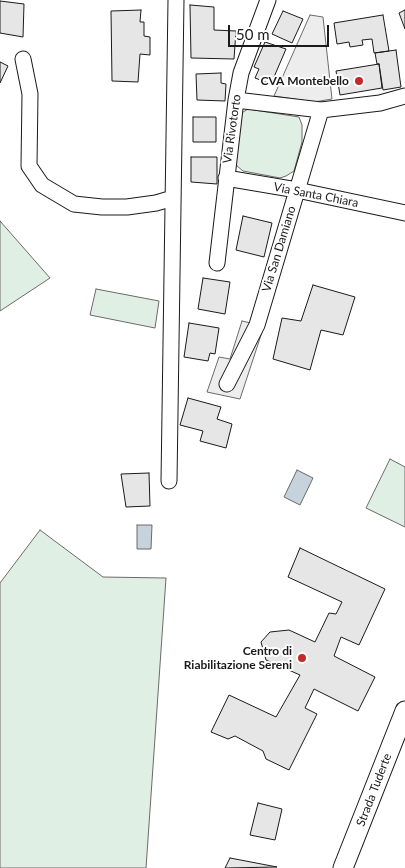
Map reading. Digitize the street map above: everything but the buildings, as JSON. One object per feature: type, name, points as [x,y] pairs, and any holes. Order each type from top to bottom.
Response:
[{"type":"main road","name":"Strada Tuderte","points":[[343,868],[405,711]]},
{"type":"street","points":[[170,481],[176,0]]},
{"type":"street","name":"Via Rivotorto","points":[[217,263],[226,178],[241,73],[268,0]]},
{"type":"street","points":[[23,59],[30,94],[29,166],[42,186],[74,204],[102,208],[156,203],[173,198]]},
{"type":"street","points":[[236,100],[320,110],[380,103],[405,96]]},
{"type":"street","name":"Via San Damiano","points":[[227,384],[257,325],[320,110]]},
{"type":"street","name":"Via Santa Chiara","points":[[226,178],[297,190],[405,213]]},
{"type":"green space","points":[[248,109],[299,117],[302,125],[302,142],[294,171],[280,178],[243,171],[237,166],[234,157],[240,114]]},
{"type":"green space","points":[[0,221],[50,278],[0,311]]},
{"type":"green space","points":[[96,289],[159,301],[155,328],[90,315]]},
{"type":"green space","points":[[390,459],[405,467],[405,527],[366,508]]},
{"type":"green space","points":[[40,530],[103,577],[166,578],[146,868],[0,868],[0,583]]},
{"type":"shaded area","points":[[310,15],[323,17],[332,99],[314,102],[274,96]]},
{"type":"shaded area","points":[[242,321],[264,326],[240,399],[207,392],[219,357],[230,359]]},
{"type":"shaded area","points":[[297,470],[313,478],[300,505],[284,497]]},
{"type":"shaded area","points":[[137,525],[152,525],[151,549],[137,549]]},
{"type":"place","name":"CVA Montebello","points":[[359,81]]},
{"type":"place","name":"Centro di Riabilitazione Sereni","points":[[302,658]]}]
